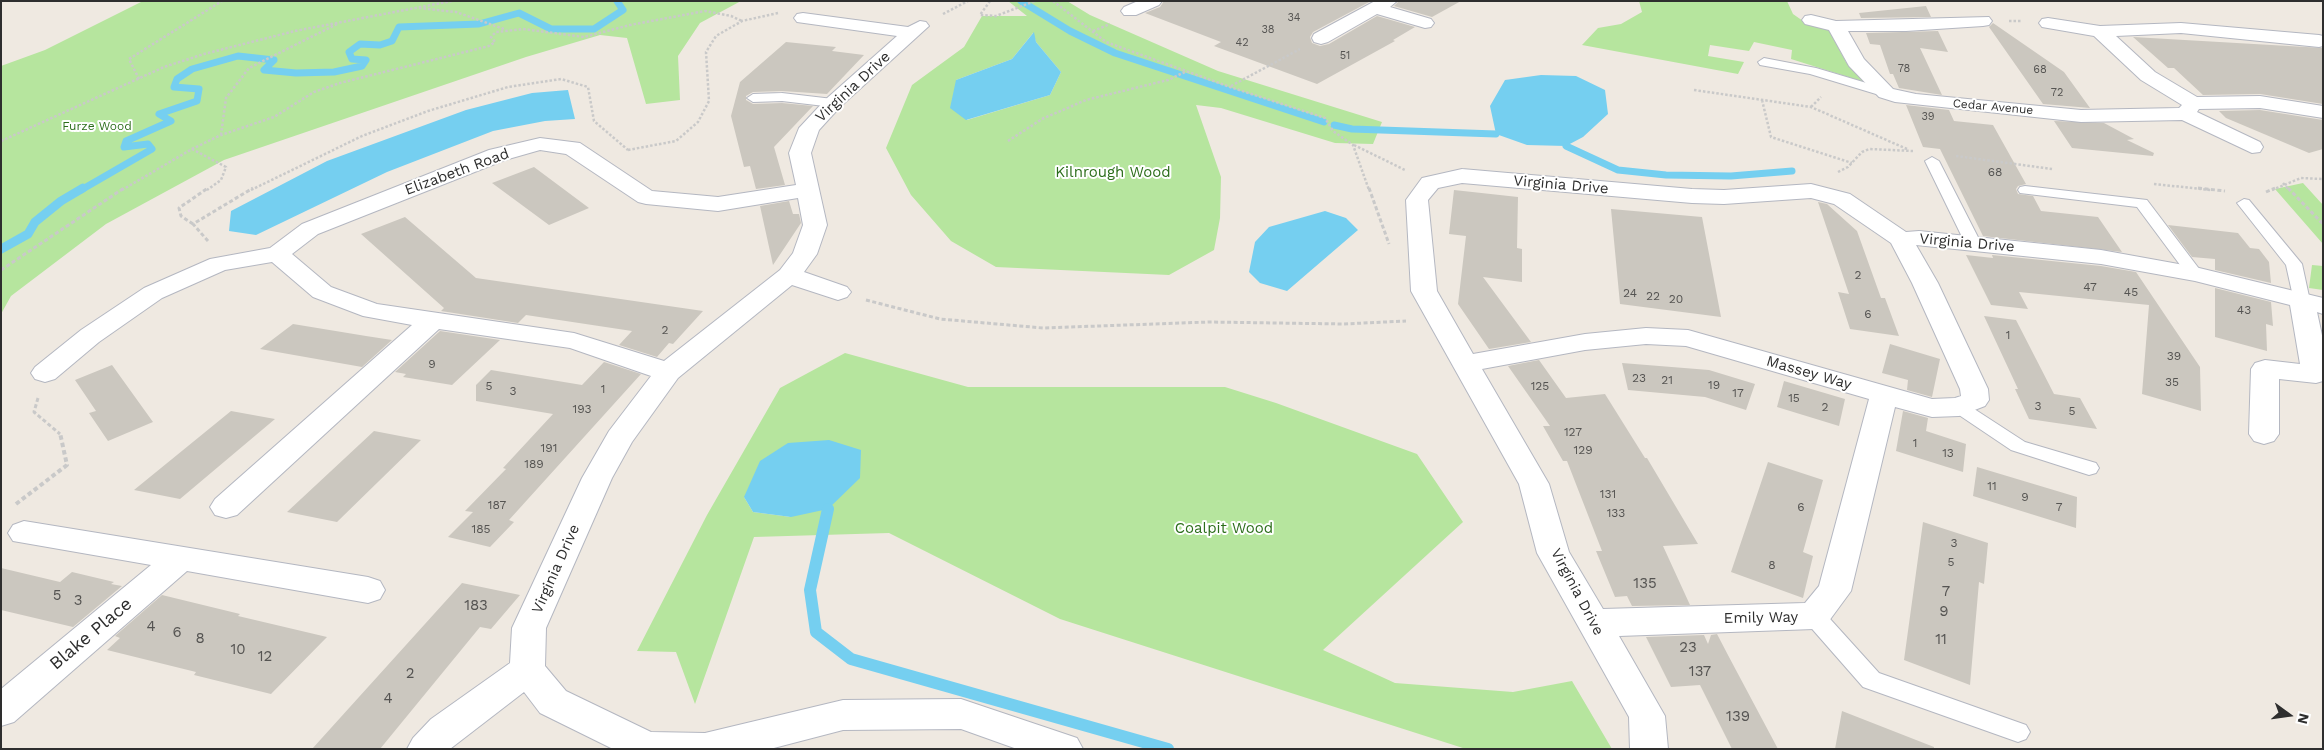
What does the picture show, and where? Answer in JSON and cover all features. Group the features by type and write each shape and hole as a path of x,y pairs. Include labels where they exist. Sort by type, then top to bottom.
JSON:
{"street":[{"path":"1130,12 1153,1"},
{"path":"1321,38 1382,4 1425,23"},
{"name":"Virginia Drive","path":"527,670 529,628 597,478 619,438 668,372 789,275 805,254 815,224 800,153 809,128 833,103 916,29 803,18"},
{"path":"1811,20 1836,26 1906,26 1984,21"},
{"path":"2048,23 2100,31 2181,28 2319,41"},
{"path":"1836,26 1856,62 1886,93"},
{"name":"Cedar Avenue","path":"2100,31 2148,76 2189,108 2252,147"},
{"name":"Cedar Avenue","path":"1886,93 1916,100 2081,116 2260,102 2323,112"},
{"name":"Elizabeth Road","path":"277,254 310,229 497,155 540,144 572,148 646,196 718,204 808,190"},
{"name":"Virginia Drive","path":"1649,749 1647,716 1553,553 1534,484 1424,291 1417,200 1430,183 1462,176 1692,196 1724,197 1811,191 1842,199 1902,239 1919,238 2101,257 2195,274 2312,303"},
{"path":"1902,239 1925,283 1974,388 1975,400 1960,407"},
{"path":"45,373 90,336 153,292 219,264 277,254 322,292 372,311 574,341 668,372"},
{"path":"789,275 838,292"},
{"path":"2264,434 2265,369 2316,374 2312,303"},
{"path":"226,507 432,321"},
{"name":"Massey Way","path":"1465,364 1585,342 1646,336 1688,338 1932,408 1960,407"},
{"name":"Emily Way","path":"1592,623 1814,616 1834,591 1884,394"},
{"path":"16,521 181,558 368,590"},
{"name":"Blake Place","path":"1,711 181,558"},
{"path":"426,749 444,730 527,670 553,702 648,748 705,748 843,715 961,714 1064,749"}],"lane":[{"path":"1764,62 1812,71 1886,93"},
{"path":"753,98 782,97 833,103"},
{"path":"1932,161 1973,243"},
{"path":"2025,190 2142,203 2195,274"},
{"path":"2244,203 2294,264 2312,303"},
{"path":"1960,407 2018,446 2089,468"},
{"path":"1814,616 1871,680 2018,732"}],"path":[{"path":"139,79 130,59 222,1"},
{"path":"1,141 164,67 204,54 295,30 452,1"},
{"path":"990,1 980,15 996,16 1035,1"},
{"path":"1053,1 1106,42 1230,87 1325,118 1333,131 1353,145 1430,183"},
{"path":"413,8 456,12 505,30"},
{"path":"1,270 114,194 192,148 221,135 274,117 314,92 340,83 489,46 495,42 491,37 496,32 505,30 523,29 584,37 630,25 705,11 731,16 742,21"},
{"path":"592,160 628,150 676,141 698,122 709,101 706,52 716,36 742,21 776,13 803,18"},
{"path":"221,135 226,98 249,68 342,21"},
{"path":"1984,21 2048,23"},
{"path":"1230,87 1321,38"},
{"path":"1008,141 1042,119 1086,100 1168,80 1188,71"},
{"path":"193,224 264,182 362,136 428,111 508,87 561,79 588,87 594,121 628,150"},
{"path":"1694,90 1811,107 1910,151"},
{"path":"1762,100 1771,137 1852,163"},
{"path":"1353,145 1392,253"},
{"path":"192,148 226,167 221,180 179,208 181,216 193,224 208,241 216,242"},
{"path":"2283,183 2323,224"},
{"path":"838,292 940,319 1043,328 1209,322 1344,324 1440,319"},
{"path":"16,521 67,465 60,432 34,412 45,373"}],"green space":[{"name":"Furze Wood","path":"143,1 741,1 700,23 678,56 680,100 646,104 627,38 600,35 526,57 224,160 106,224 11,296 1,314 1,66 45,50"},
{"name":"Kilnrough Wood","path":"1008,1 1067,1 1090,15 1218,71 1382,122 1373,144 1335,143 1221,108 1196,105 1221,177 1220,218 1214,250 1169,275 996,267 951,241 911,195 886,148 912,85 964,47 982,16 1027,16","holes":["1033,33 1036,42 1061,72 1050,95 967,120 956,80 1012,59"]},
{"path":"1639,1 1787,1 1793,14 1803,21 1829,30 1846,62 1864,82 1791,59 1792,50 1754,42 1749,51 1710,45 1708,56 1744,62 1738,74 1582,45 1598,28 1621,24 1642,12"},
{"path":"2303,183 2323,205 2323,244 2275,189"},
{"path":"2312,265 2323,266 2323,290 2309,288"},
{"name":"Coalpit Wood","path":"845,353 968,387 1225,387 1276,403 1417,454 1463,522 1323,650 1395,683 1513,692 1572,681 1612,749 1466,749 1060,619 889,533 754,537 695,704 676,652 637,651 707,515 780,388","holes":["744,497 791,517 753,512"]}],"water":[{"path":"1034,32 1036,42 1061,72 1050,95 966,120 950,108 956,80 1012,59"},
{"path":"1541,75 1576,76 1605,90 1608,114 1583,137 1566,146 1527,145 1496,134 1490,106 1505,80"},
{"path":"568,90 575,119 545,121 493,131 387,172 256,235 229,231 231,211 327,161 466,110 532,93"},
{"path":"1325,211 1346,218 1358,230 1287,291 1260,283 1249,272 1255,242 1269,227"},
{"path":"829,440 861,450 860,478 828,509 791,517 753,512 744,497 760,461 788,443"}],"building":[{"path":"1164,1 1371,1 1313,32 1310,37 1312,43 1320,46 1329,44 1377,16 1415,27 1393,40 1395,41 1317,84 1214,46 1221,42 1145,13 1160,7"},
{"path":"1399,1 1461,1 1432,17 1394,6"},
{"path":"1926,6 1931,17 1861,18 1859,13"},
{"path":"1993,23 2064,72 2090,108 2043,104 1989,27"},
{"path":"1938,31 1948,52 1920,48 1942,95 1899,88 1893,74 1890,74 1880,45 1870,44 1866,33"},
{"path":"2133,37 2323,48 2323,104 2260,94 2203,95 2174,68 2168,68"},
{"path":"786,42 836,47 832,51 864,55 827,94 782,91 753,92 746,96 746,100 753,104 782,103 813,106 774,147 785,185 756,189 750,166 744,167 731,116 740,82"},
{"path":"1906,105 1949,110 1954,121 1993,125 2026,184 2018,186 2016,189 2018,194 2033,196 2041,211 2098,217 2122,252 1983,236 1940,149 1923,147"},
{"path":"2260,110 2323,120 2323,149 2309,153 2226,118 2219,111"},
{"path":"2054,121 2104,123 2134,139 2127,140 2154,153 2153,156 2072,148"},
{"path":"534,167 589,208 549,225 492,183"},
{"path":"1454,190 1518,197 1517,248 1522,249 1522,282 1483,277 1531,342 1489,349 1458,304 1466,236 1449,234"},
{"path":"789,201 793,214 799,214 801,223 773,265 760,206"},
{"path":"1818,202 1827,204 1857,231 1881,298 1885,298 1899,336 1850,329 1838,292 1849,294"},
{"path":"1611,209 1702,217 1721,317 1620,304"},
{"path":"405,217 476,278 703,311 673,344 669,343 657,357 619,345 632,331 526,315 518,323 441,311 444,308 361,234"},
{"path":"2168,225 2238,233 2250,248 2259,249 2269,262 2271,283 2215,270 2215,259 2192,257"},
{"path":"1966,255 1993,258 1992,255 2101,266 2136,272 2200,367 2201,411 2142,394 2149,305 2019,292 2028,309 1991,305"},
{"path":"2215,288 2271,302 2273,326 2266,324 2267,351 2215,337"},
{"path":"1984,316 2016,320 2054,394 2080,398 2097,429 2029,419 2015,389 2018,389"},
{"path":"293,324 392,340 362,367 260,349"},
{"path":"440,331 500,340 452,385 403,377 406,374 395,372"},
{"path":"1890,344 1940,359 1932,397 1907,390 1908,380 1882,373"},
{"path":"1539,360 1566,398 1605,394 1645,458 1647,458 1698,544 1663,546 1690,605 1632,606 1627,596 1615,597 1596,551 1602,551 1567,461 1563,461 1543,426 1550,426 1508,366"},
{"path":"604,362 641,374 509,520 514,522 490,547 448,537 473,512 465,511 506,469 503,468 553,414 476,401 476,385 491,370 582,385"},
{"path":"1622,363 1709,370 1755,384 1746,410 1705,397 1628,390"},
{"path":"112,365 153,422 108,441 89,413 96,411 75,380"},
{"path":"1784,381 1845,399 1839,426 1777,407"},
{"path":"231,411 275,419 180,499 134,490"},
{"path":"1903,411 1928,418 1926,431 1966,444 1963,472 1896,451"},
{"path":"374,431 421,440 337,522 287,512"},
{"path":"1768,462 1823,480 1803,552 1813,556 1803,598 1731,572"},
{"path":"1977,467 2077,497 2076,528 1973,496"},
{"path":"1923,522 1988,543 1984,584 1979,582 1970,685 1904,660"},
{"path":"1,568 60,582 72,572 114,582 111,584 122,586 73,627 1,610"},
{"path":"462,583 520,595 491,629 480,627 380,749 312,749"},
{"path":"162,595 240,614 238,616 327,637 271,694 194,675 196,672 107,650 120,638 115,636"},
{"path":"1717,634 1778,749 1732,749 1700,685 1671,687 1646,637 1704,635 1708,644 1711,635"},
{"path":"1842,711 1934,747 1934,749 1835,749"}],"waterway":[{"path":"81,190 152,149 148,144 124,147 126,141 171,121 159,114 197,101 199,89 174,87 177,79 192,69 238,56 274,60 264,70 296,73 334,72 362,66 366,60 352,59 349,52 360,44 380,45 392,41 399,27 479,24 519,13 551,29 594,29 623,10 617,1"},
{"path":"1021,1 1070,31 1115,53 1324,122"},
{"path":"1334,125 1352,129 1496,134"},
{"path":"1566,146 1618,170 1666,175 1731,176 1792,171"},
{"path":"1,249 28,234 35,222 61,201 83,188"},
{"path":"828,509 810,590 816,632 851,659 1168,749"}]}
